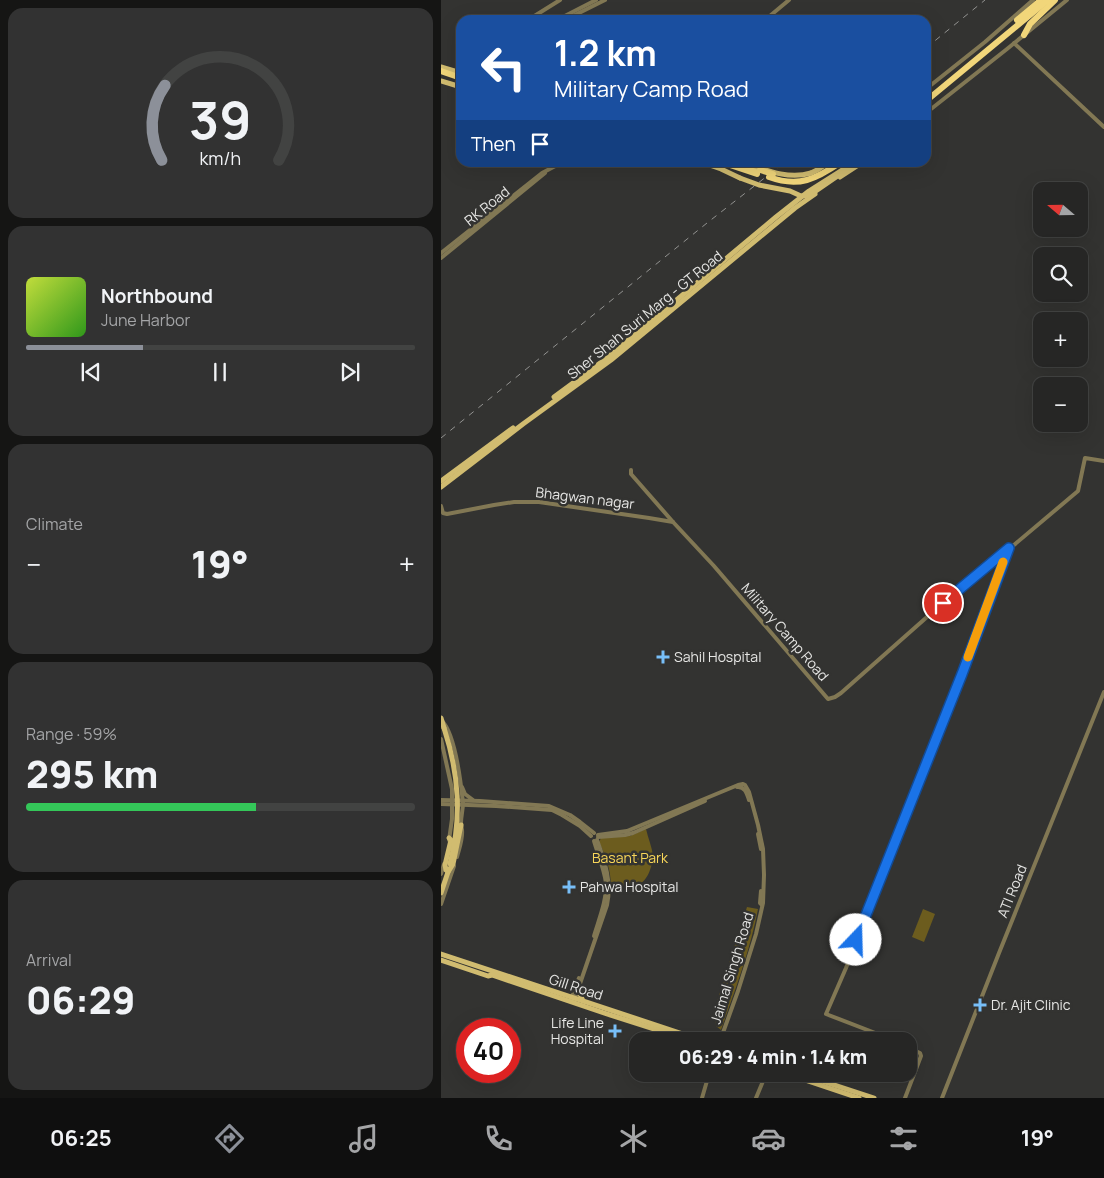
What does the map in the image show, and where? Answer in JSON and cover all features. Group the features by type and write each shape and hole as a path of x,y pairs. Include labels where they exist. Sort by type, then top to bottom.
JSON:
{"highway":[{"path":"931,92 1015,19 1041,0"},
{"path":"931,97 1048,0"},
{"path":"1024,36 1030,24 1055,0"},
{"path":"441,72 456,73"},
{"path":"441,76 456,80"},
{"path":"731,168 759,172 771,176 795,178 805,177 824,167"},
{"path":"771,176 779,181 807,181 820,176 834,167"}],"main road":[{"path":"441,67 456,72"},
{"path":"441,81 456,86"},
{"path":"760,167 785,175 813,173 822,167"},
{"name":"Sher Shah Suri Marg - GT Road","path":"441,479 607,358 776,217 809,191 845,167"},
{"path":"731,168 756,184 788,190 806,197 851,167"},
{"name":"Sher Shah Suri Marg - GT Road","path":"441,487 609,361 795,208 856,167"},
{"path":"441,479 448,472 455,470"},
{"path":"441,719 442,730 453,761 457,788 456,832 453,852 441,893"},
{"path":"441,886 447,871 453,864 461,825"},
{"path":"447,871 445,865 450,839"},
{"name":"Gill Road","path":"441,954 573,997 668,1032"},
{"name":"Gill Road","path":"441,959 489,976 490,974 573,997 677,1032"},
{"path":"573,997 583,1001"},
{"path":"811,1082 859,1098"},
{"path":"825,1082 874,1098"}],"street":[{"path":"535,15 560,0"},
{"path":"567,15 596,0"},
{"path":"575,15 605,0"},
{"path":"771,15 789,0"},
{"path":"931,85 1015,19 1033,0"},
{"path":"931,109 1067,0"},
{"path":"1014,43 1104,127"},
{"name":"RK Road","path":"441,253 534,179 554,167"},
{"name":"RK Road","path":"441,258 546,171"},
{"path":"873,1032 826,1014 962,674 1009,548 1078,491 1085,458 1104,461"},
{"name":"Military Camp Road","path":"631,470 631,474 714,566 829,699 841,693 960,588 1009,548"},
{"name":"Bhagwan nagar","path":"441,506 443,513 447,514 514,502 539,502 673,522"},
{"name":"ATI Road","path":"942,1098 1104,692"},
{"path":"441,719 449,731 465,794 473,803"},
{"path":"441,739 452,789 447,802 451,812 450,839 441,874"},
{"path":"441,904 460,846 463,830 461,825 463,803 458,766"},
{"name":"Jaimal Singh Road","path":"595,837 627,831 744,784 749,792 762,842 764,875 762,906 758,927 723,1032"},
{"path":"595,837 633,833 738,787 742,787 751,806 761,847 760,903 762,906"},
{"path":"441,804 447,802 554,807 575,819 595,837 606,892 595,933 573,997"},
{"path":"917,1052 921,1056 917,1066"},
{"path":"702,1098 707,1082"},
{"path":"756,1098 763,1082"},
{"path":"905,1098 911,1082"}],"green space":[{"name":"Basant Park","path":"646,829 653,856 652,865 645,880 641,884 630,888 611,887 608,864 599,842 601,838 630,836"},
{"path":"747,907 758,909 755,925 721,1030 716,1026 715,1008"},
{"path":"923,909 935,914 924,942 912,937"}],"railway":[{"path":"931,44 985,0"},
{"path":"441,438 779,167"}],"slow traffic":[{"path":"968,657 1003,562"}],"place":[{"name":"Sahil Hospital","path":"663,657"},
{"name":"Pahwa Hospital","path":"569,887"},
{"name":"Dr. Ajit Clinic","path":"980,1005"},
{"name":"Life Line Hospital","path":"615,1031"}],"route":[{"path":"856,940 962,674 1009,548 943,603"}]}
